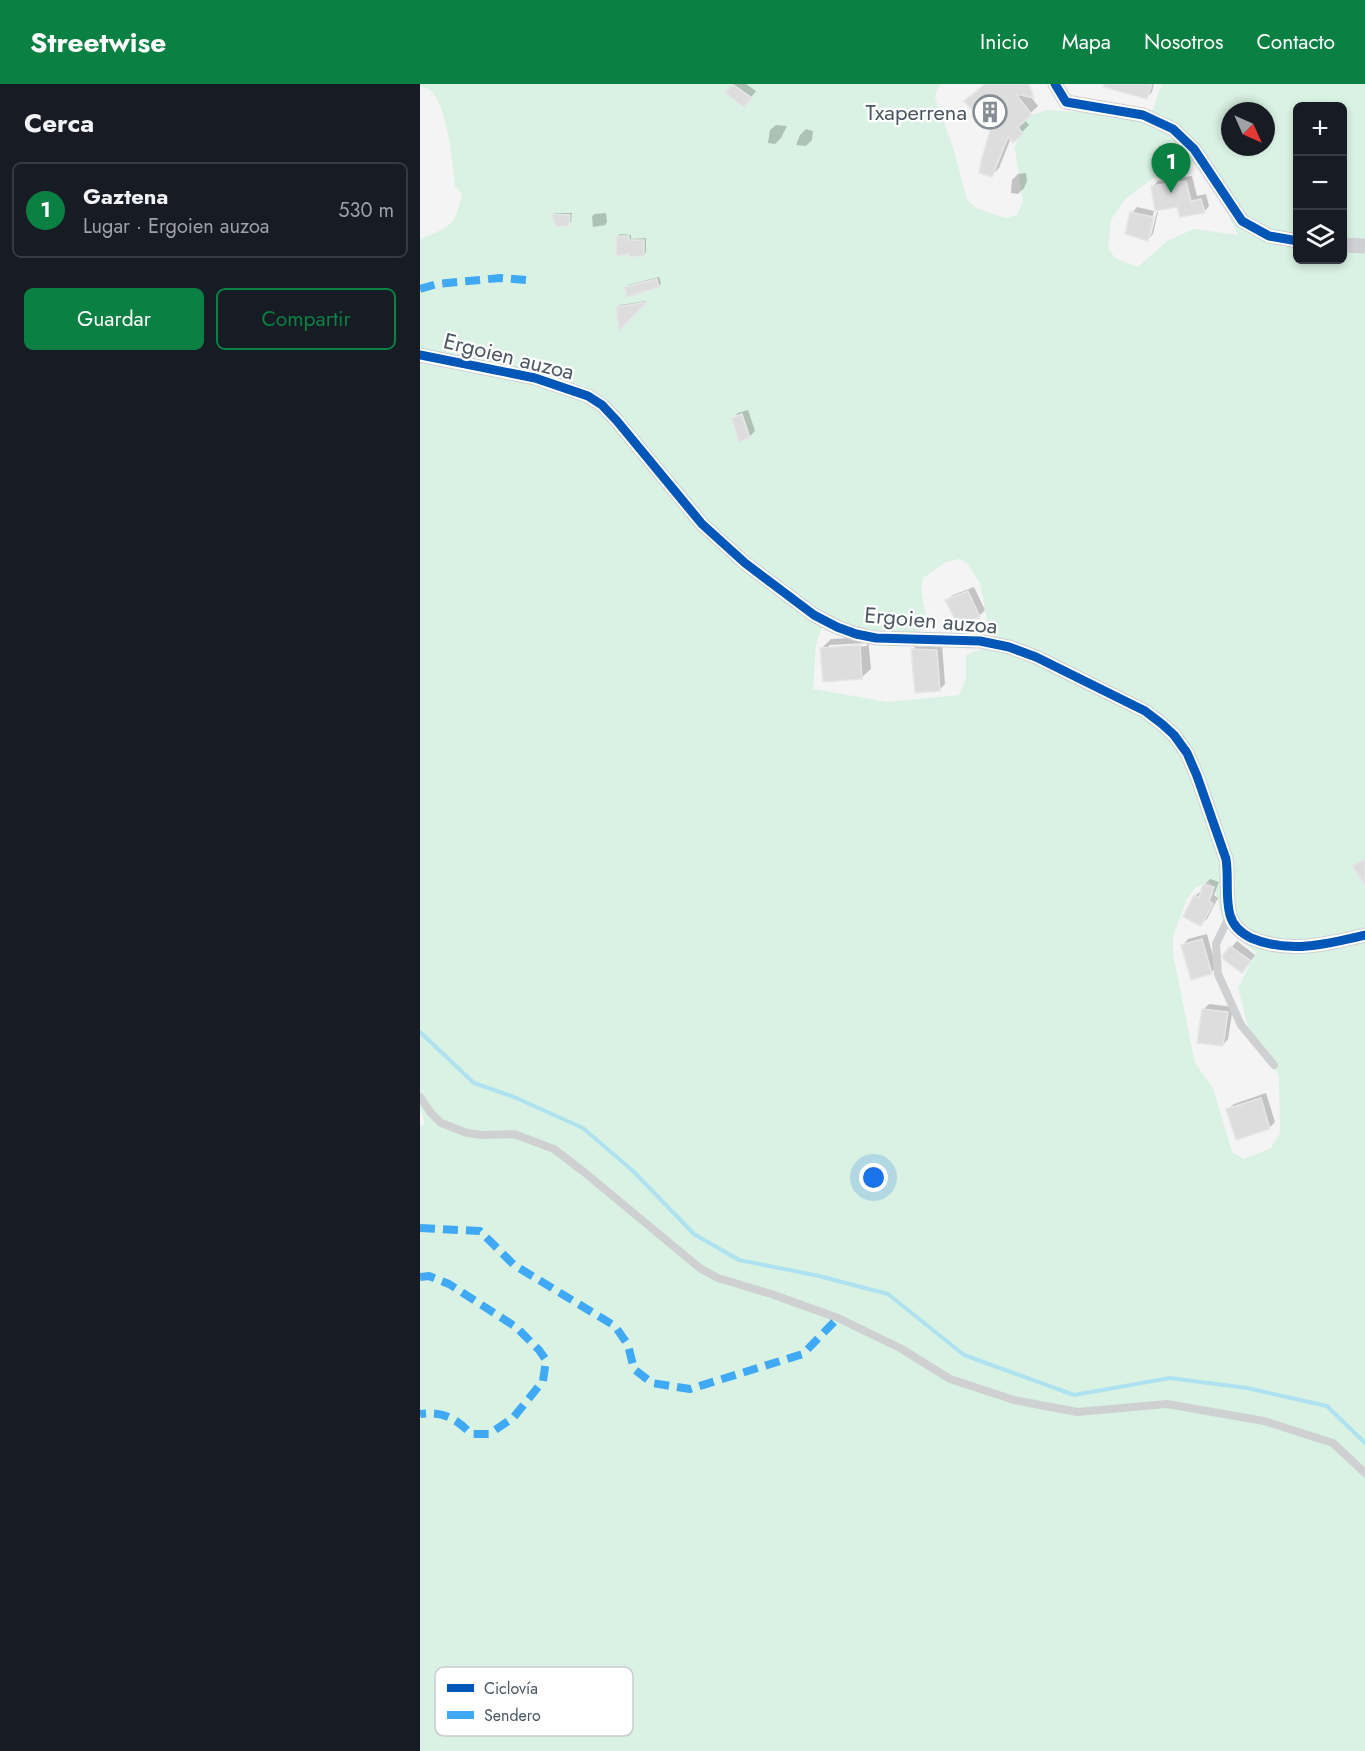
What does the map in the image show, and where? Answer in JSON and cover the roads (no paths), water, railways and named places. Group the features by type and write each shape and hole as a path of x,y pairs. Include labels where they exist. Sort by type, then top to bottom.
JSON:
{"street":[{"path":"1055,84 1066,102 1143,115 1173,129 1194,149 1242,221 1269,236 1293,240"},
{"path":"1347,245 1365,246"},
{"name":"Ergoien auzoa","path":"420,355 535,378 588,396 602,405 702,524 754,569 814,615 837,627 876,638 980,641 1009,647 1036,657 1145,711 1173,735 1187,753 1194,768 1226,860 1227,899 1230,915"},
{"path":"1230,915 1235,926 1246,935 1263,943 1283,946 1309,946 1365,935"}],"lane":[{"path":"1230,915 1216,944 1218,974 1241,1025 1274,1065"},
{"path":"420,1097 441,1123 458,1130 483,1135 513,1134 554,1149 701,1269 718,1278 838,1318 900,1348 950,1379 1014,1400 1077,1412 1167,1404 1264,1421 1333,1443 1365,1473"}],"waterway":[{"path":"420,1032 474,1083 514,1097 583,1128 633,1171 694,1234 739,1260 819,1276 888,1294 964,1355 1074,1395 1170,1378 1247,1388 1327,1406 1365,1443"}],"place":[{"name":"Txaperrena","path":"990,112"},
{"name":"Gaztena","path":"1171,193"}]}
